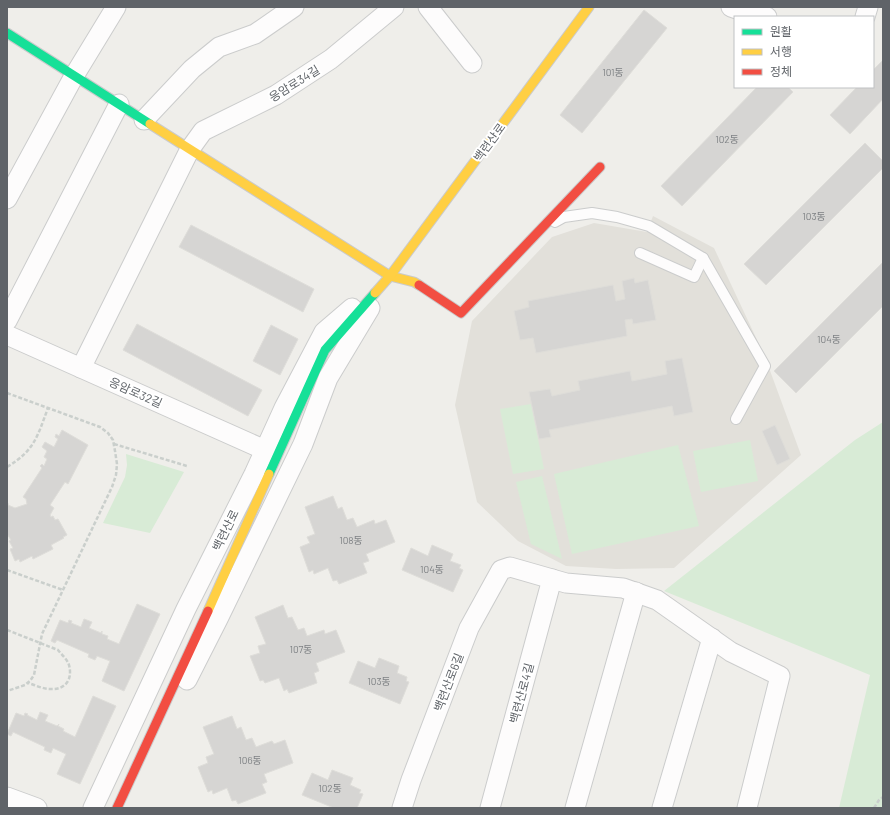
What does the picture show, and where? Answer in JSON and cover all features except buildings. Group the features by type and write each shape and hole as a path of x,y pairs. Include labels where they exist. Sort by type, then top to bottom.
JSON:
{"main road":[{"name":"백련산로","path":"117,808 325,350 390,276 589,7"},
{"path":"7,33 390,276 414,282 460,313 600,167"}],"street":[{"path":"7,199 74,76 116,7"},
{"path":"144,120 192,69 219,47 255,34 294,7"},
{"name":"응암로34길","path":"81,368 190,149 203,132 276,95 331,60 394,7"},
{"path":"428,7 472,63"},
{"path":"731,7 758,16"},
{"path":"7,321 119,104"},
{"name":"백련산로","path":"93,808 184,612 265,450 284,408 324,332 390,276"},
{"name":"백련산로","path":"127,808 160,732 218,619 303,444 328,378 390,276"},
{"name":"응암로32길","path":"7,335 265,450"},
{"name":"백련산로6길","path":"402,808 411,780 469,628 501,570 510,567 552,579"},
{"path":"552,579 566,583 623,588 657,600 731,652 780,676 747,808"},
{"name":"백련산로4길","path":"490,808 552,579"},
{"path":"575,808 636,592"},
{"path":"662,808 712,638"},
{"path":"7,797 37,808"}],"lane":[{"path":"539,230 564,217 592,213 617,217 649,226 703,258 765,366 736,419"},
{"path":"640,253 694,277 703,258"}],"path":[{"path":"7,393 100,427 108,433 114,444 117,464 116,475 112,487 42,634 34,675 28,683 7,692"},
{"path":"7,467 19,460 35,442 48,408"},
{"path":"114,444 187,466"},
{"path":"7,570 63,590"},
{"path":"7,630 58,650 69,665 70,675 68,682 64,687 50,689 28,683"},
{"path":"874,808 883,797"}],"shaded area":[{"path":"653,216 714,248 765,357 801,455 674,568 616,569 566,566 518,541 477,502 455,405 472,321 552,237 594,223 647,232"}],"green space":[{"path":"531,404 544,469 513,474 500,409"},
{"path":"883,422 883,808 839,808 870,675 664,591 855,440"},
{"path":"750,440 758,481 701,492 693,451"},
{"path":"678,445 699,526 572,554 554,474"},
{"path":"126,454 184,472 150,533 103,523 125,477 127,465"},
{"path":"542,476 562,559 531,544 516,482"}],"traffic: fast":[{"path":"7,33 150,124"},
{"path":"269,474 325,350 375,293"}],"traffic: slow":[{"path":"375,293 390,276 589,7"},
{"path":"150,124 390,276 414,282 419,285"},
{"path":"208,611 269,474"}],"traffic: jam":[{"path":"419,285 461,313 600,167"},
{"path":"117,808 208,611"}]}
